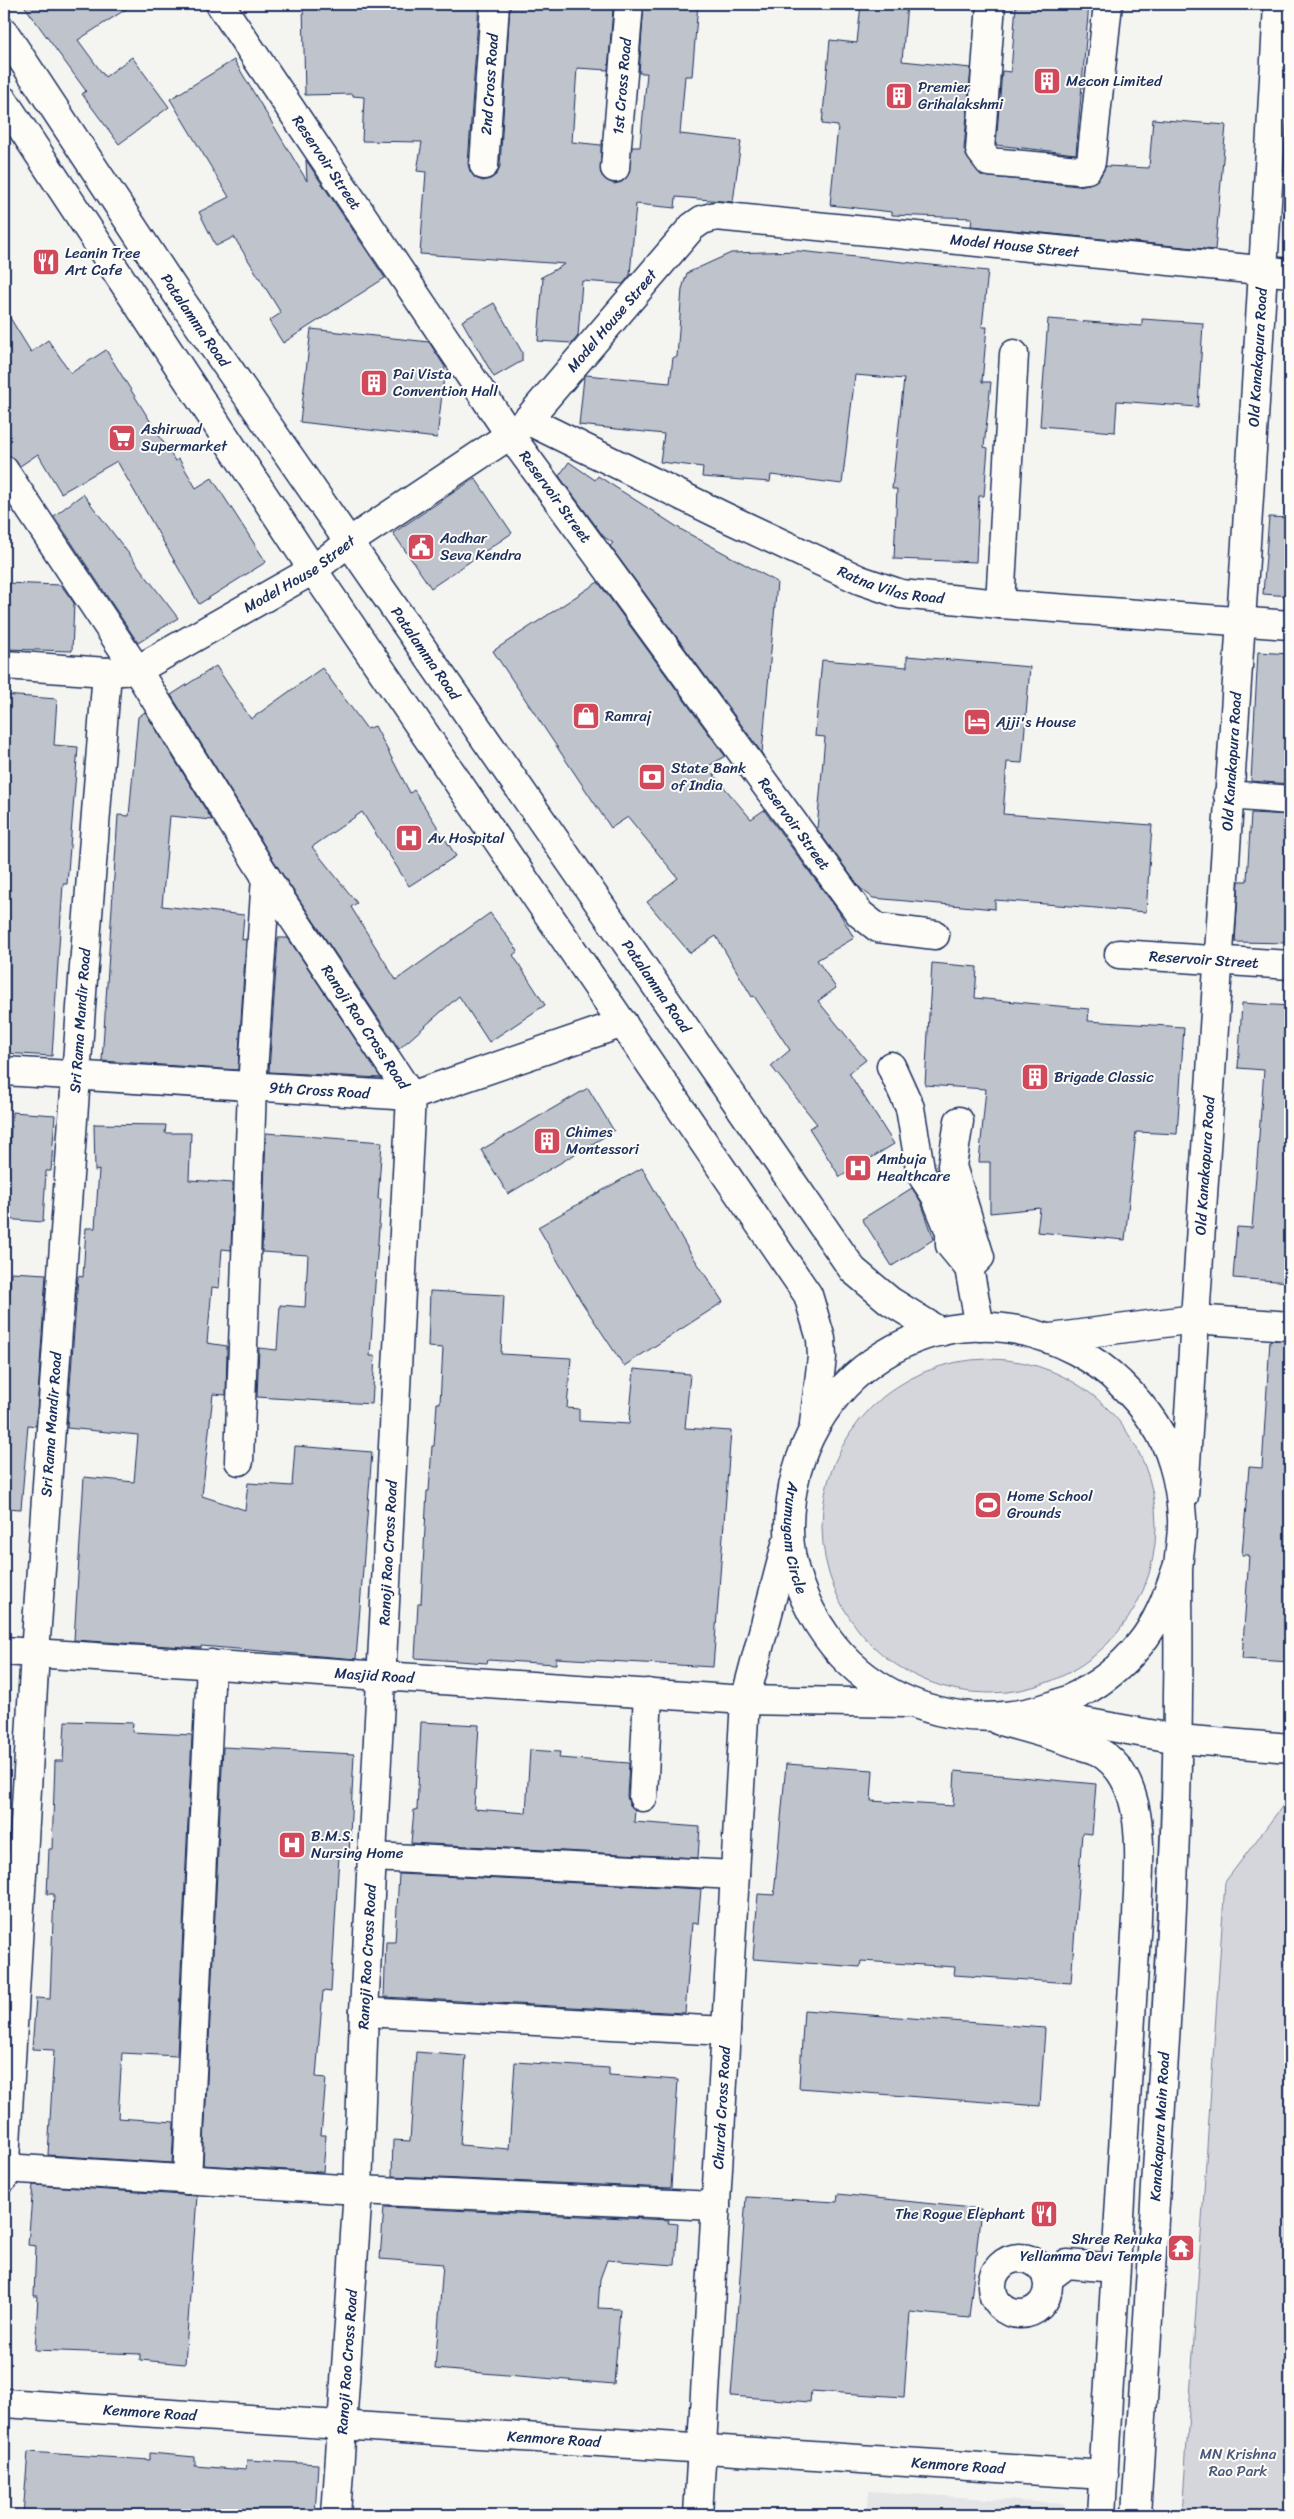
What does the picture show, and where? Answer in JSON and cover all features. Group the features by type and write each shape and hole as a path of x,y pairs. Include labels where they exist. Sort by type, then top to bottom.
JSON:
{"street":[{"name":"Reservoir Street","path":"220,4 860,914 878,928 935,935"},
{"name":"2nd Cross Road","path":"484,165 495,4"},
{"name":"1st Cross Road","path":"615,168 629,4"},
{"path":"992,4 980,150 989,162 1079,170 1088,169 1091,162 1108,4"},
{"name":"Old Kanakapura Road","path":"1182,1520 1228,795 1242,621 1278,4"},
{"name":"Patalamma Road","path":"4,32 179,297 853,1270 890,1301 940,1332"},
{"path":"4,101 313,570 808,1295 821,1339 822,1358 814,1425"},
{"name":"Model House Street","path":"4,665 107,672 137,670 313,570 349,542 518,427 692,228 702,220 716,216 1290,273"},
{"path":"1000,604 1014,354"},
{"name":"Ratna Vilas Road","path":"518,427 723,516 860,580 901,594 1000,604 1290,625"},
{"name":"Ranoji Rao Cross Road","path":"4,470 137,670 266,877 411,1096 364,2012 358,2190 336,2515"},
{"name":"Sri Rama Mandir Road","path":"4,2178 35,1653 107,672"},
{"path":"1228,795 1290,800"},
{"path":"239,1461 252,1087 266,877"},
{"name":"Reservoir Street","path":"1119,954 1290,965"},
{"name":"9th Cross Road","path":"4,1071 411,1096 623,1023"},
{"path":"891,1066 910,1108 921,1174 935,1195 950,1232 950,1246 968,1268 980,1327"},
{"path":"959,1121 952,1166 980,1257 968,1268"},
{"path":"1051,1338 1194,1319 1290,1326"},
{"name":"Arumugam Circle","path":"980,1327 1015,1329 1051,1338 1103,1366 1145,1408 1173,1461 1182,1520 1178,1565 1163,1606 1141,1643 1110,1674 1073,1698 1033,1712 988,1718 961,1717 934,1712 908,1703 871,1682 839,1653 818,1625 797,1579 788,1536 792,1489 798,1460 814,1425 838,1392 868,1365 902,1344 940,1332 980,1327"},
{"name":"Church Cross Road","path":"698,2515 745,1700 788,1536"},
{"name":"Kanakapura Main Road","path":"1136,2515 1171,1940 1178,1739 1178,1565"},
{"name":"Masjid Road","path":"4,1651 745,1700 908,1703"},
{"path":"187,2180 212,1664"},
{"path":"643,1797 648,1693"},
{"path":"1033,1712 1178,1739 1290,1748"},
{"path":"988,1718 1051,1735 1099,1752 1121,1771 1132,1794 1139,1835 1137,1918 1101,2515"},
{"path":"372,1857 735,1874"},
{"path":"364,2012 726,2031"},
{"path":"4,2168 358,2190 716,2206"},
{"path":"1047,2279 1067,2264 1115,2268"},
{"name":"Kenmore Road","path":"4,2403 1104,2475"}],"shaded area":[{"path":"869,2491 1064,2504 1063,2515 867,2515"}],"green space":[{"name":"Home School Grounds","path":"973,1359 1005,1359 1038,1366 1068,1378 1095,1397 1118,1420 1137,1447 1144,1462 1153,1493 1156,1526 1153,1559 1144,1590 1137,1605 1118,1632 1095,1655 1068,1674 1038,1686 1005,1693 973,1693 940,1686 910,1674 883,1655 860,1632 841,1605 829,1575 822,1542 822,1510 829,1477 841,1447 860,1420 883,1397 910,1378 940,1366"},
{"name":"MN Krishna Rao Park","path":"1290,1796 1290,2515 1182,2515 1225,1882"}],"building":[{"path":"23,4 134,4 78,40 105,77 132,57 169,107 119,144 82,94 86,91"},
{"path":"303,4 479,4 468,164 475,178 483,181 497,174 500,166 510,4 555,4 613,9 608,70 577,68 572,142 601,145 601,174 606,180 614,184 622,182 627,177 632,147 640,147 647,73 639,73 644,4 698,4 692,76 685,76 680,134 741,141 733,202 676,197 675,208 636,204 630,275 623,284 582,281 578,336 572,343 538,341 543,278 540,278 565,264 420,254 426,172 417,171 422,142 362,141 364,97 353,96 353,94 305,95"},
{"path":"861,4 907,4 902,61 971,68 964,149 968,159 982,176 1078,186 1089,184 1100,177 1106,166 1149,168 1153,119 1226,125 1215,250 971,226 972,218 892,215 892,212 830,205 838,126 822,124 830,40 857,43"},
{"name":"Mecon Limited","path":"1016,4 1089,4 1076,154 996,145 1002,71 1011,72"},
{"path":"234,60 307,181 306,160 385,278 283,343 269,321 281,313 234,237 216,246 199,212 229,197 170,99"},
{"path":"799,251 988,271 982,327 987,327 982,382 991,382 984,447 988,448 984,496 979,496 976,562 894,559 897,489 892,489 904,379 855,375 842,484 771,475 770,482 702,477 703,467 660,462 664,434 579,425 584,377 586,375 670,383 673,357 677,357 682,289 687,273 731,253"},
{"path":"494,303 522,352 522,361 494,377 462,321"},
{"path":"4,308 31,352 48,340 71,373 106,350 175,461 179,459 196,488 212,478 266,562 199,604 117,461 61,493 38,454 20,466 11,456 4,454"},
{"path":"1048,319 1142,326 1142,319 1203,323 1198,407 1117,401 1115,432 1040,426"},
{"name":"Pai Vista Convention Hall","path":"311,329 429,342 445,367 437,438 300,422"},
{"path":"569,462 595,480 598,476 682,530 777,582 762,753 610,546 613,543 604,537 559,476"},
{"path":"475,478 512,533 431,588 393,533"},
{"path":"83,494 178,618 138,643 54,516"},
{"path":"1269,517 1290,518 1290,596 1263,594"},
{"path":"598,582 725,756 707,767 751,819 764,810 839,912 854,938 817,960 836,988 818,1001 866,1060 849,1073 894,1144 840,1177 809,1128 817,1124 771,1066 790,1050 754,996 752,997 716,936 690,953 647,902 678,878 628,817 611,828 493,651"},
{"path":"4,583 61,585 74,603 72,651 4,649"},
{"path":"1258,652 1290,654 1290,784 1251,781"},
{"path":"907,656 1030,667 1022,763 1007,762 1003,814 1152,825 1146,912 995,900 995,909 873,898 860,888 817,829 825,737 815,736 822,660 907,667"},
{"path":"216,666 251,719 322,668 367,729 375,726 410,793 414,790 456,856 409,886 362,812 312,847 357,903 351,907 396,980 490,913 518,951 513,955 545,1005 489,1042 459,996 399,1049 279,869 171,695"},
{"path":"4,695 57,699 54,745 78,747 67,884 63,884 52,1056 4,1053"},
{"path":"145,712 212,820 170,816 162,906 244,915 242,940 246,939 238,1070 102,1061 118,815 129,816 138,717"},
{"path":"1251,813 1290,815 1290,943 1235,942 1239,881 1247,881"},
{"path":"278,938 288,938 381,1078 269,1072"},
{"path":"932,963 977,967 975,998 1089,1009 1088,1021 1184,1027 1177,1134 1136,1132 1125,1240 1037,1232 1040,1208 990,1213 990,1162 979,1162 986,1089 925,1085"},
{"path":"1242,1003 1290,1006 1290,1282 1233,1278 1237,1227 1252,1228 1264,1070 1238,1068"},
{"name":"Chimes Montessori","path":"588,1088 614,1131 508,1194 481,1150"},
{"path":"12,1112 55,1115 51,1171 46,1171 43,1222 4,1219 4,1174 8,1175"},
{"path":"94,1124 166,1125 165,1133 191,1133 189,1180 233,1183 231,1250 222,1249 219,1288 212,1287 207,1343 227,1346 226,1395 213,1394 202,1496 245,1510 248,1483 292,1486 295,1446 372,1452 356,1659 201,1646 201,1648 74,1640 84,1477 134,1482 138,1435 67,1428 78,1276 83,1277 86,1228 95,1228 99,1170 95,1171"},
{"path":"266,1133 382,1142 378,1199 381,1199 370,1356 375,1356 372,1404 257,1397 259,1348 277,1350 280,1305 305,1307 308,1255 262,1252"},
{"path":"642,1168 688,1249 723,1302 624,1366 581,1301 538,1227"},
{"path":"912,1188 921,1202 934,1239 892,1266 862,1219"},
{"path":"11,1272 46,1274 36,1426 28,1425 21,1509 4,1508 6,1392 4,1391 4,1345 6,1346"},
{"path":"430,1291 504,1295 501,1354 571,1358 567,1408 579,1409 579,1421 629,1424 634,1369 690,1374 685,1428 731,1431 713,1667 556,1658 556,1664 488,1660 487,1663 415,1658 418,1604 421,1604 427,1491 429,1491 437,1403 440,1403 443,1348 428,1347"},
{"path":"1270,1340 1290,1341 1290,1662 1242,1659 1249,1555 1242,1555 1249,1467 1262,1468"},
{"path":"65,1721 133,1723 132,1732 192,1735 177,2056 122,2053 118,2118 174,2122 172,2163 48,2155 54,2050 32,2049 36,1998 50,1999 54,1894 47,1894 49,1849 52,1849 55,1761 63,1761"},
{"path":"421,1722 479,1725 474,1809 526,1813 530,1750 560,1752 559,1758 629,1763 627,1796 629,1804 635,1810 634,1822 700,1827 698,1858 411,1843 414,1810 417,1810"},
{"path":"223,1747 354,1754 349,1855 339,1855 331,1992 323,1991 316,2077 326,2078 321,2135 326,2135 323,2172 203,2165"},
{"path":"786,1764 873,1770 871,1801 953,1806 955,1771 1096,1784 1092,1834 1082,1833 1071,1983 954,1975 955,1967 861,1961 860,1967 753,1959 758,1894 774,1895"},
{"path":"399,1874 701,1889 698,1924 692,1923 685,2013 384,1997 386,1942 395,1942"},
{"path":"804,2010 1045,2028 1040,2106 799,2088"},
{"path":"416,2052 466,2056 460,2145 509,2149 515,2062 609,2068 609,2075 678,2080 671,2188 392,2176 393,2140 410,2141"},
{"path":"33,2185 197,2196 185,2364 140,2360 140,2354 35,2350 38,2296 34,2296 36,2246 28,2245"},
{"path":"838,2194 981,2209 969,2318 910,2312 904,2397 811,2391 810,2402 731,2396 746,2197 837,2202"},
{"path":"384,2207 669,2220 668,2223 678,2224 675,2265 607,2260 600,2279 598,2308 620,2309 614,2384 435,2369 443,2264 380,2259"},
{"path":"28,2452 150,2460 150,2453 195,2457 195,2466 246,2470 247,2460 318,2464 315,2515 23,2515"}],"place":[{"name":"Mecon Limited","path":"1047,81"},
{"name":"Premier Grihalakshmi","path":"899,96"},
{"name":"Leanin Tree Art Cafe","path":"46,262"},
{"name":"Pai Vista Convention Hall","path":"374,383"},
{"name":"Ashirwad Supermarket","path":"122,438"},
{"name":"Aadhar Seva Kendra","path":"421,547"},
{"name":"Ramraj","path":"586,716"},
{"name":"Ajji's House","path":"977,722"},
{"name":"State Bank of India","path":"652,777"},
{"name":"Av Hospital","path":"409,838"},
{"name":"Brigade Classic","path":"1035,1077"},
{"name":"Chimes Montessori","path":"547,1141"},
{"name":"Ambuja Healthcare","path":"858,1168"},
{"name":"Home School Grounds","path":"988,1505"},
{"name":"B.M.S. Nursing Home","path":"292,1845"},
{"name":"The Rogue Elephant","path":"1044,2214"},
{"name":"Shree Renuka Yellamma Devi Temple","path":"1181,2248"}]}
